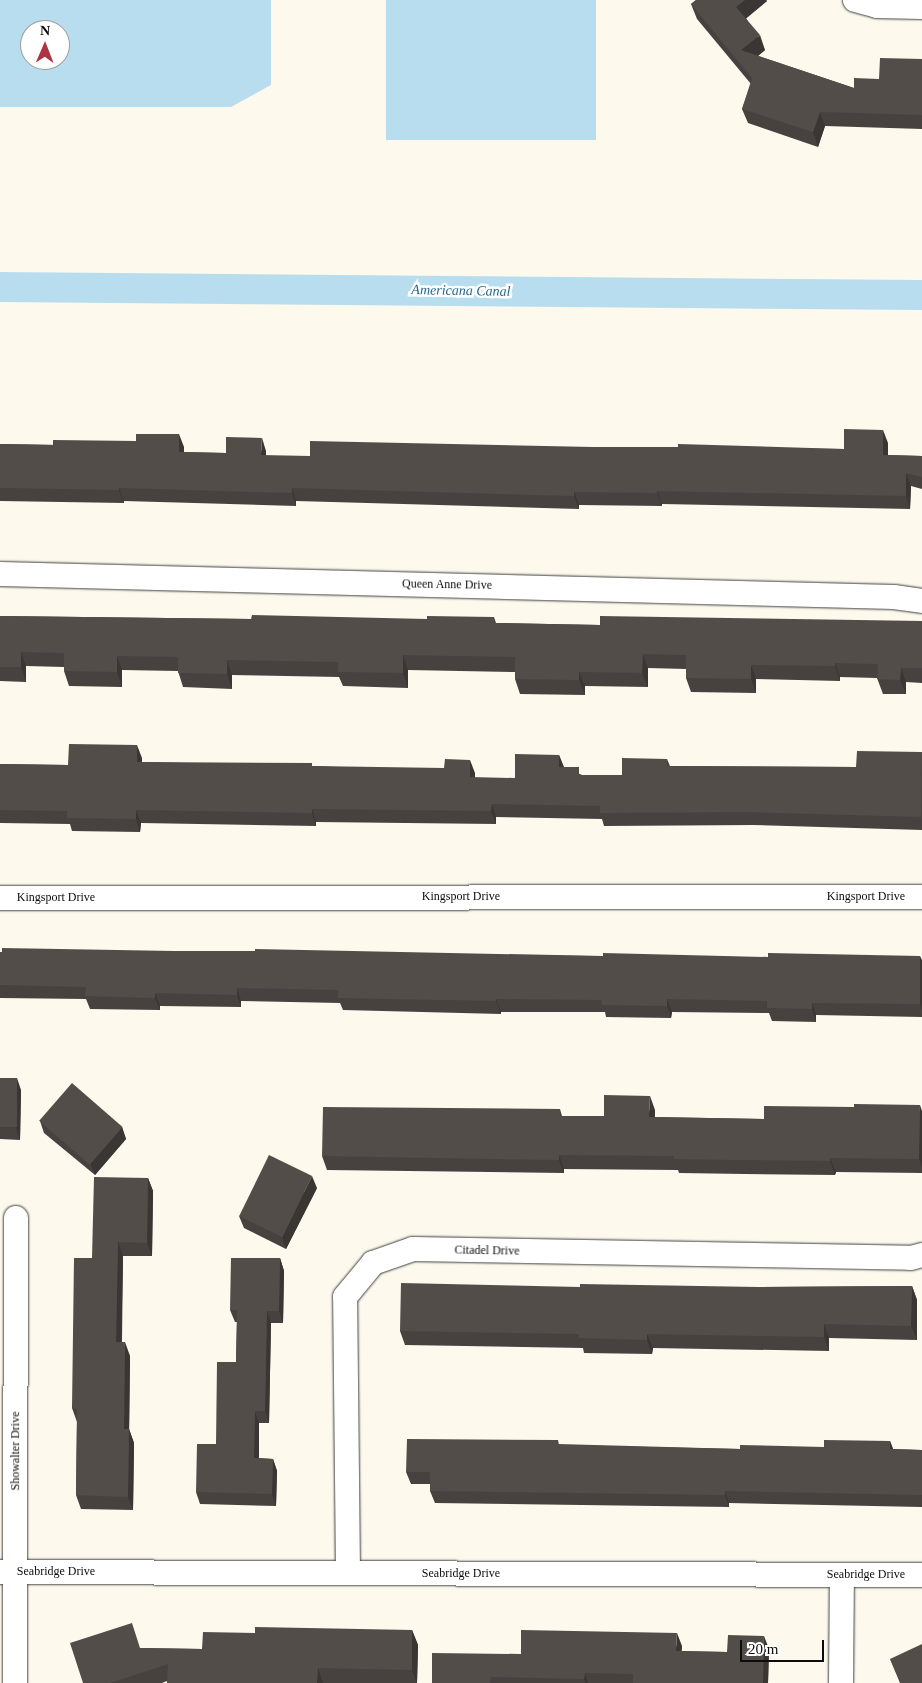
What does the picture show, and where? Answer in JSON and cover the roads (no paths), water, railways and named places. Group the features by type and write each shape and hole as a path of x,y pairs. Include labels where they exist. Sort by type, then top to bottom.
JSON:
{"street":[{"path":"855,0 877,6 922,7"},
{"name":"Queen Anne Drive","path":"0,574 894,597 922,601"},
{"name":"Kingsport Drive","path":"0,898 922,897"},
{"name":"Showalter Drive","path":"15,1683 8,1572 16,1218"},
{"name":"Citadel Drive","path":"348,1573 345,1297 373,1263 413,1250 910,1258 922,1255"},
{"name":"Seabridge Drive","path":"8,1572 922,1575"},
{"path":"841,1683 842,1575"}],"water":[{"path":"0,0 271,0 271,85 231,107 0,107"},
{"path":"386,0 596,0 596,140 386,140"}],"waterway":[{"name":"Americana Canal","path":"0,287 922,295"}]}
